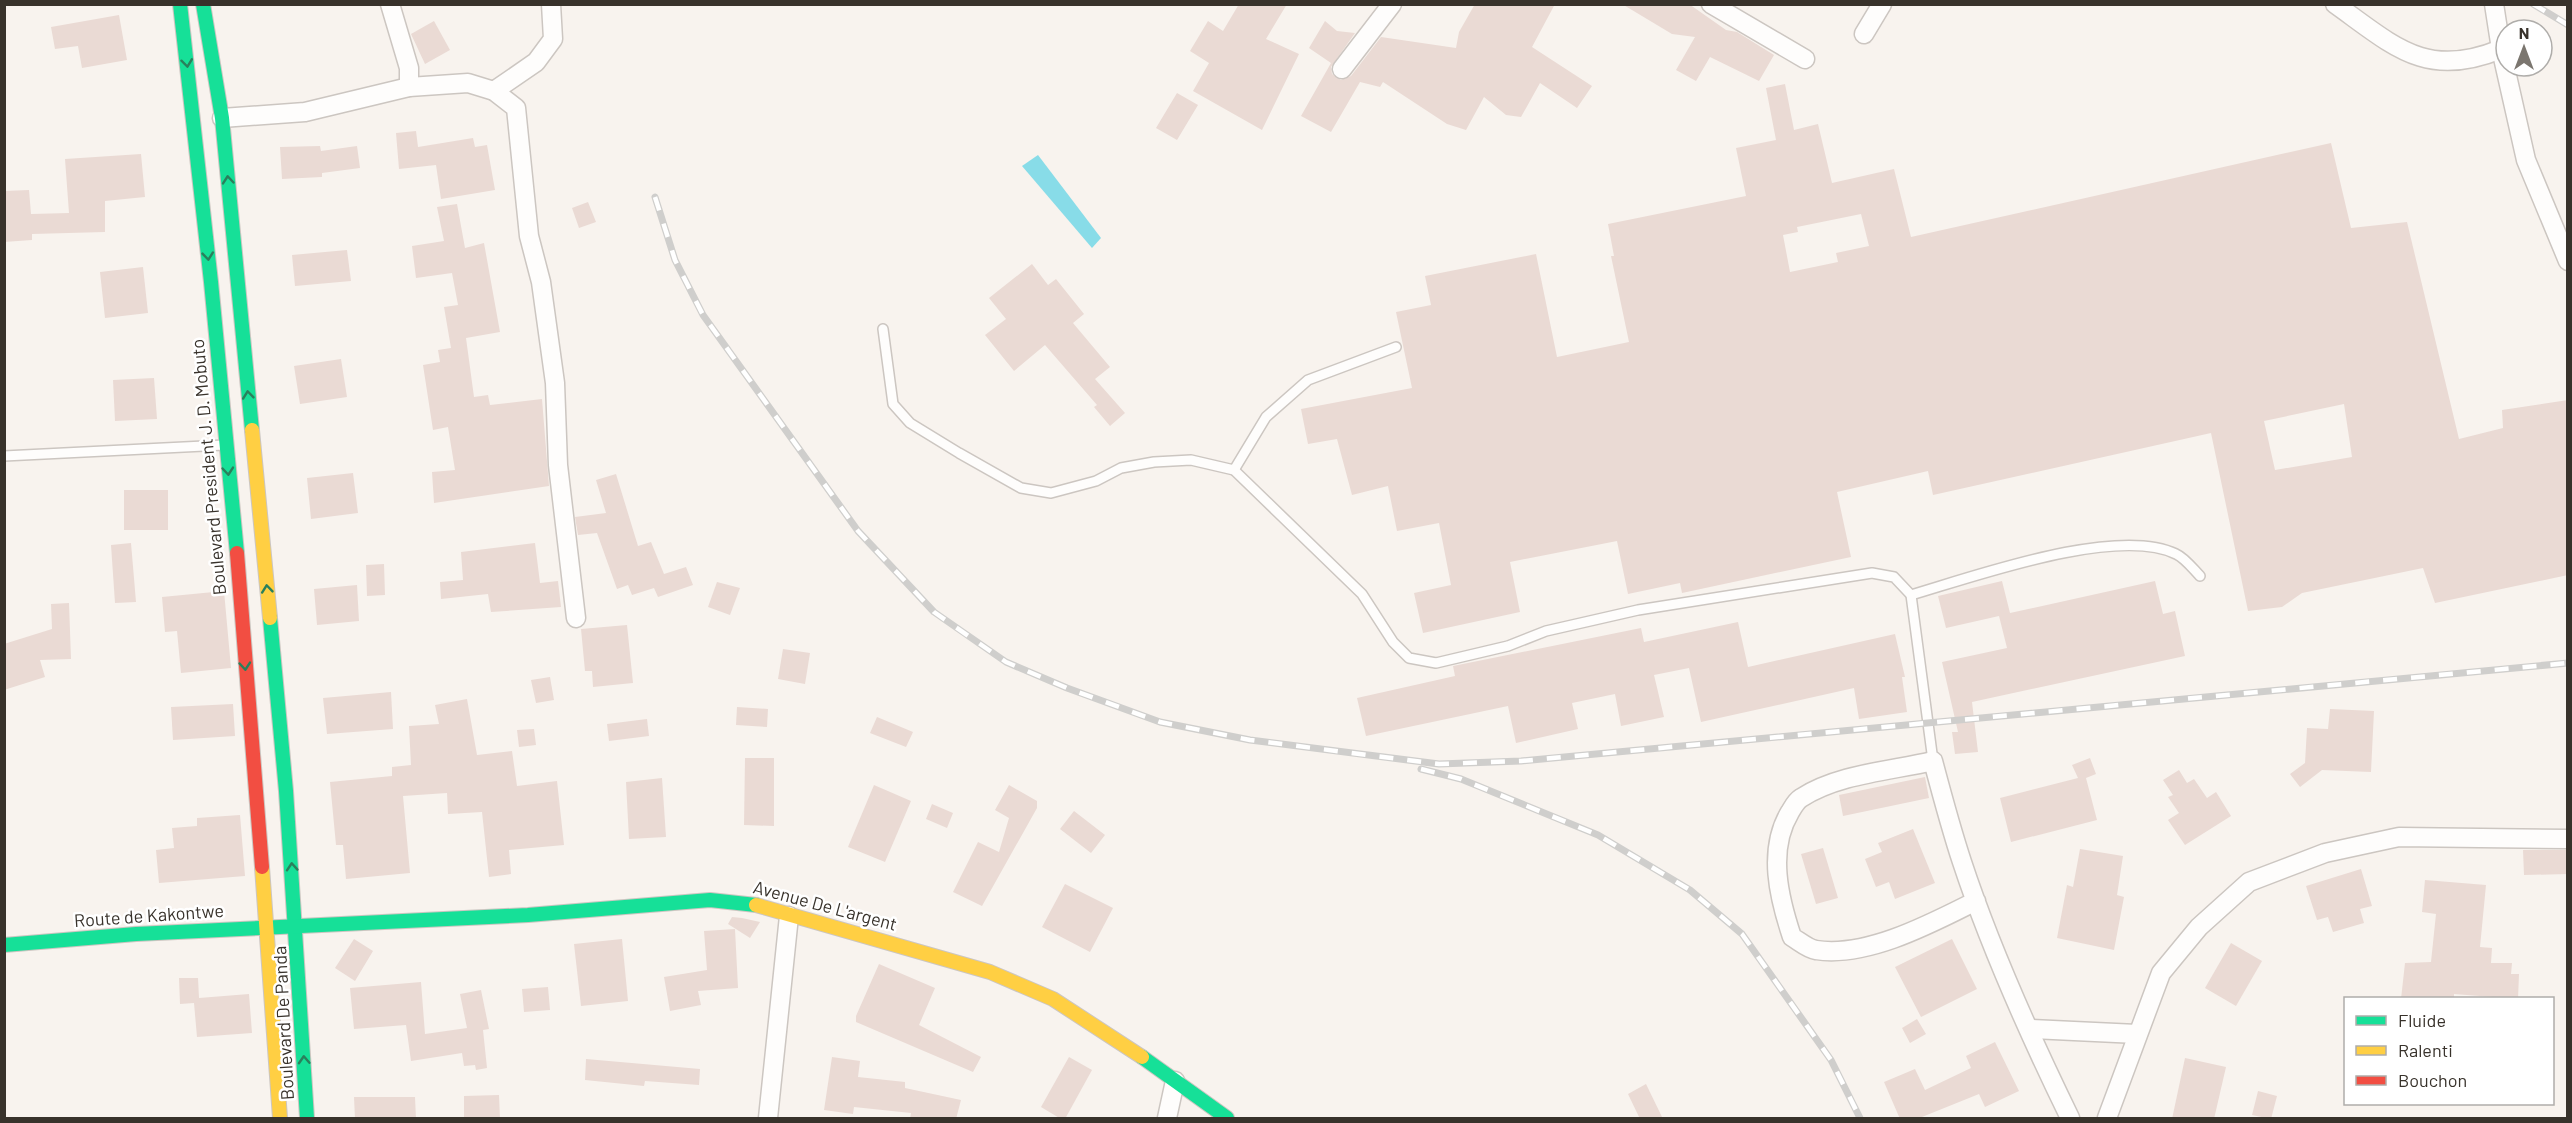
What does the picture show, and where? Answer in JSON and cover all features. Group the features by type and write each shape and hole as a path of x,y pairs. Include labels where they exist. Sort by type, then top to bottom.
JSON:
{"street":[{"name":"Boulevard President J. D. Mobuto","path":"180,4 226,445 267,927"},
{"path":"203,4 222,118 296,925"},
{"path":"390,4 409,68 408,87"},
{"path":"494,91 536,62 553,39 550,4"},
{"path":"1342,69 1392,4"},
{"path":"1711,4 1805,59"},
{"path":"1864,34 1882,4"},
{"path":"2335,4 2385,40 2421,60 2477,58 2494,52"},
{"path":"2508,78 2526,160 2568,261"},
{"path":"222,118 305,112 408,87 468,84 494,91 516,108 529,236 541,282 555,383 558,465 576,618"},
{"path":"215,331 242,328"},
{"path":"1976,901 1929,925 1856,950 1815,950 1792,937 1782,907 1776,863 1783,824 1798,799 1829,784 1933,761 1962,862 1976,901 2070,1119"},
{"path":"2107,1119 2136,1034 2161,973 2199,927 2249,882 2325,853 2399,837 2568,839"},
{"name":"Avenue De L'argent","path":"296,925 528,915 710,900 745,902 990,972 1053,999 1090,1021 1227,1119"},
{"path":"768,1119 789,916"},
{"name":"Route de Kakontwe","path":"4,945 296,925"},
{"name":"Boulevard De Panda","path":"296,925 308,1119"},
{"name":"Boulevard De Panda","path":"267,927 280,1119"},
{"path":"2030,1029 2136,1034"},
{"path":"1167,1119 1175,1081"}],"lane":[{"path":"884,329 893,404 910,423 1021,488 1051,493 1096,481 1121,468 1154,462 1191,460 1234,471 1362,594 1393,642 1409,658 1436,663 1508,646 1546,631 1638,610 1872,573 1894,577 1911,595 1933,761"},
{"path":"1234,471 1266,417 1308,380 1396,347"},
{"path":"4,456 226,445"},
{"path":"1911,595 2073,550 2141,546 2177,554 2200,576"}],"water":[{"path":"1038,155 1101,238 1092,248 1022,166"}],"building":[{"path":"1239,4 1287,4 1266,39 1299,54 1262,130 1193,91 1209,63 1190,51 1208,21 1223,31"},
{"path":"1475,4 1555,4 1532,47 1592,86 1577,108 1540,83 1521,117 1506,115 1484,97 1466,130 1447,124 1383,82 1380,87 1360,82 1331,132 1301,116 1331,63 1309,48 1325,21 1337,31 1355,33 1331,67 1332,74 1341,80 1351,76 1381,37 1456,48 1459,32"},
{"path":"1622,4 1689,4 1726,30 1737,32 1774,55 1759,81 1710,57 1696,81 1676,70 1695,37 1672,34"},
{"path":"119,15 127,60 82,68 78,46 55,49 51,27"},
{"path":"434,21 450,50 425,64 411,34"},
{"path":"1785,84 1794,130 1818,124 1832,183 1894,169 1911,237 2331,143 2351,228 2407,222 2459,439 2503,428 2502,410 2568,400 2568,575 2435,603 2423,568 2302,593 2282,607 2248,611 2211,433 1933,495 1928,471 1837,492 1851,557 1682,593 1680,583 1628,594 1617,541 1510,562 1520,612 1423,633 1414,593 1451,585 1439,523 1397,531 1388,486 1352,495 1337,439 1308,444 1301,409 1412,388 1396,312 1431,305 1425,276 1536,254 1557,357 1629,342 1611,256 1614,256 1608,224 1746,196 1736,148 1776,140 1766,88","holes":["1861,214 1869,246 1836,253 1838,262 1790,272 1783,235 1798,232 1797,227","2344,404 2352,457 2275,470 2264,421"]},
{"path":"1177,93 1198,105 1177,140 1156,128"},
{"path":"416,131 418,147 473,138 475,147 487,145 495,190 441,199 436,165 399,169 396,133"},
{"path":"320,146 321,151 357,146 360,168 322,173 322,177 282,179 280,147"},
{"path":"141,154 145,197 105,201 105,232 32,234 32,240 4,242 4,191 29,190 31,214 69,213 65,159"},
{"path":"588,202 596,222 579,228 572,208"},
{"path":"457,204 465,248 484,243 500,332 466,338 474,397 488,395 490,405 542,399 549,486 434,503 432,472 455,470 448,427 433,430 423,365 440,362 438,350 451,348 444,307 458,305 452,273 416,278 412,246 444,241 437,207"},
{"path":"347,250 351,281 295,286 292,255"},
{"path":"1032,264 1048,285 1056,279 1084,314 1073,323 1110,367 1095,379 1125,413 1110,426 1094,407 1097,405 1045,345 1014,371 985,335 1006,319 989,298"},
{"path":"143,267 148,313 105,318 100,272"},
{"path":"341,359 347,397 300,404 294,366"},
{"path":"154,378 157,419 115,421 113,380"},
{"path":"353,473 358,513 311,519 307,478"},
{"path":"616,474 638,546 651,542 664,574 686,567 693,585 658,597 654,588 632,595 628,585 617,589 597,533 578,535 575,517 606,513 596,480"},
{"path":"124,490 168,490 168,530 124,530"},
{"path":"131,543 136,602 115,603 111,545"},
{"path":"535,543 540,583 558,581 561,607 491,612 488,594 441,599 440,582 463,580 461,552"},
{"path":"384,564 385,595 367,596 366,565"},
{"path":"2002,581 2010,613 2155,581 2163,614 2175,611 2185,656 1972,702 1978,752 1955,754 1952,732 1958,732 1942,662 2007,648 1999,616 1946,628 1938,596"},
{"path":"717,582 740,588 730,615 708,607"},
{"path":"357,585 359,621 317,625 314,589"},
{"path":"224,591 231,668 181,673 177,631 165,632 162,597"},
{"path":"69,603 71,659 40,660 45,677 4,690 4,644 52,629 51,604"},
{"path":"1738,622 1748,667 1895,634 1905,677 1902,677 1907,712 1859,719 1854,688 1701,722 1689,668 1654,675 1664,717 1621,726 1615,694 1572,703 1578,729 1516,743 1508,706 1366,736 1357,698 1455,676 1453,666 1641,628 1644,642"},
{"path":"627,625 633,683 593,687 592,671 585,671 581,629"},
{"path":"783,649 810,653 805,684 778,679"},
{"path":"550,677 554,700 536,703 531,680"},
{"path":"391,692 393,729 327,734 323,698"},
{"path":"467,699 477,755 512,751 517,786 557,781 564,845 509,850 511,874 489,877 482,812 448,814 447,793 403,796 410,873 346,879 343,845 336,845 330,782 392,776 392,767 411,765 409,726 439,724 435,705"},
{"path":"233,704 235,736 173,740 171,707"},
{"path":"737,707 768,709 767,727 736,725"},
{"path":"2330,709 2374,711 2371,772 2322,770 2300,787 2290,774 2305,763 2307,728 2328,729"},
{"path":"877,717 913,732 906,747 870,733"},
{"path":"647,719 649,736 609,741 607,724"},
{"path":"534,729 536,745 519,747 517,730"},
{"path":"745,758 774,758 774,826 744,825"},
{"path":"2090,758 2096,774 2086,778 2097,820 2011,842 2000,798 2078,778 2072,765"},
{"path":"2179,770 2187,783 2194,779 2207,798 2216,792 2231,816 2185,845 2168,820 2179,813 2168,797 2173,795 2163,780"},
{"path":"1925,777 1929,798 1843,816 1839,795"},
{"path":"662,778 666,837 629,839 626,782"},
{"path":"874,785 911,801 885,862 848,847"},
{"path":"1009,785 1037,801 1037,808 982,906 953,892 978,842 999,852 1009,818 995,810"},
{"path":"932,804 953,813 947,828 926,819"},
{"path":"1074,811 1105,835 1091,853 1060,829"},
{"path":"240,815 245,876 159,883 156,850 174,848 172,828 197,826 197,818"},
{"path":"1913,829 1935,883 1895,899 1889,882 1876,887 1865,859 1882,852 1878,843"},
{"path":"1823,848 1838,898 1816,904 1801,854"},
{"path":"2080,849 2123,856 2117,895 2124,897 2114,950 2057,938 2067,885 2073,887"},
{"path":"2523,850 2568,850 2568,874 2524,875"},
{"path":"2361,869 2372,906 2360,909 2364,923 2333,932 2328,917 2317,920 2306,886"},
{"path":"2425,880 2486,885 2480,947 2492,948 2491,963 2512,963 2511,974 2519,974 2518,997 2454,994 2454,997 2401,997 2405,963 2431,962 2436,914 2422,912"},
{"path":"1065,884 1113,908 1090,952 1042,927"},
{"path":"732,917 760,922 750,938 728,924"},
{"path":"735,929 738,988 698,991 701,1005 670,1011 664,977 707,970 704,931"},
{"path":"354,939 373,951 355,981 335,968"},
{"path":"622,939 628,1001 581,1006 574,944"},
{"path":"1952,939 1977,989 1921,1017 1895,967"},
{"path":"2231,943 2262,961 2236,1006 2205,988"},
{"path":"879,964 935,988 919,1025 981,1057 973,1072 856,1022 856,1016"},
{"path":"179,978 198,978 199,998 249,994 252,1033 197,1037 194,1003 180,1004"},
{"path":"421,982 425,1034 467,1028 460,994 481,990 489,1029 483,1030 487,1068 476,1070 475,1065 464,1066 462,1053 411,1061 406,1025 354,1029 350,988"},
{"path":"548,987 550,1010 524,1012 522,989"},
{"path":"1917,1019 1926,1034 1910,1043 1902,1028"},
{"path":"1995,1042 2019,1091 1985,1107 1979,1094 1917,1119 1900,1119 1884,1082 1915,1069 1925,1090 1971,1068 1966,1056"},
{"path":"832,1057 860,1061 858,1077 905,1082 905,1088 961,1100 956,1119 910,1119 911,1113 854,1107 853,1114 824,1110"},
{"path":"1069,1057 1092,1070 1065,1119 1061,1119 1041,1107"},
{"path":"2185,1058 2226,1067 2214,1119 2172,1119"},
{"path":"586,1059 700,1069 699,1085 645,1081 644,1086 585,1080"},
{"path":"1646,1084 1663,1119 1640,1119 1628,1094"},
{"path":"2258,1091 2277,1096 2271,1119 2252,1115"},
{"path":"499,1095 500,1119 464,1119 464,1096"},
{"path":"354,1097 415,1097 416,1119 355,1119"}],"railway":[{"path":"2533,4 2568,25"},
{"path":"655,197 675,260 703,315 858,531 934,612 1006,662 1067,688 1160,722 1250,740 1439,764 1521,761 2568,663"},
{"path":"1421,769 1461,779 1598,835 1690,890 1742,934 1831,1060 1860,1118"}],"traffic: fast":[{"path":"180,4 211,282 237,553"},
{"path":"203,4 222,118 252,430"},
{"path":"270,618 286,791 307,1118"},
{"path":"4,945 136,934 528,915 710,900 756,905"},
{"path":"1142,1057 1227,1118"}],"traffic: slow":[{"path":"252,430 270,618"},
{"path":"262,867 280,1118"},
{"path":"756,905 990,972 1053,999 1142,1057"}],"traffic: jam":[{"path":"237,553 262,867"}]}
